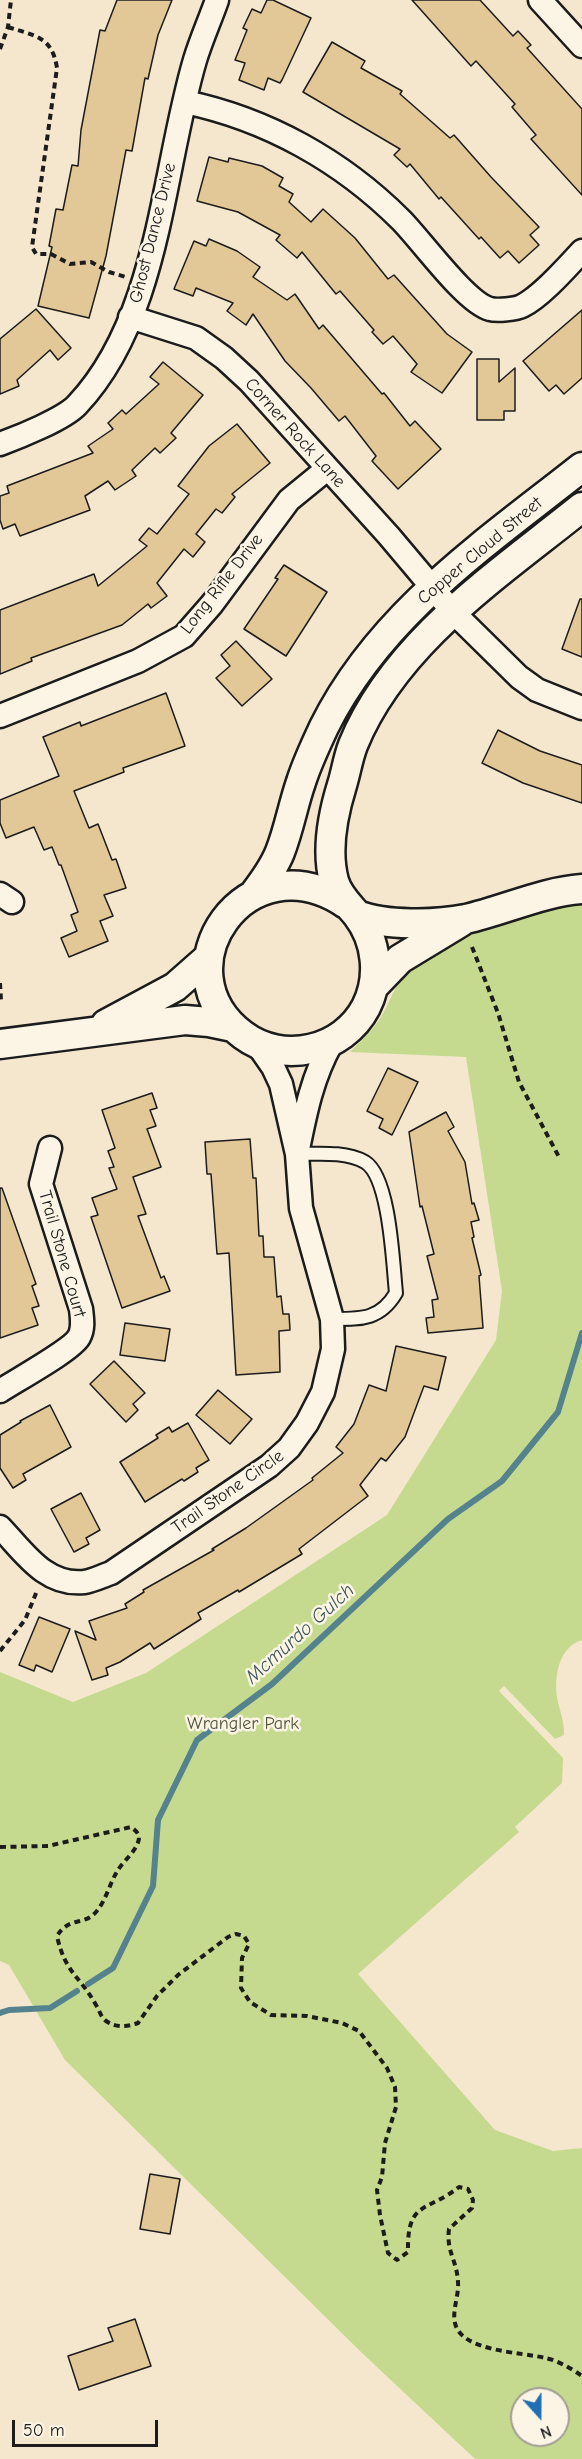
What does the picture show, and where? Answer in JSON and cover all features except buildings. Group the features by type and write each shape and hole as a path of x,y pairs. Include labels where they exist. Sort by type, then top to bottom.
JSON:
{"street":[{"name":"Ghost Dance Drive","path":"0,444 30,432 76,407 105,370 144,282 195,60 217,0"},
{"path":"540,0 582,46"},
{"path":"185,102 251,120 288,136 365,187 400,220 461,290 490,309 521,307 548,285 582,251"},
{"name":"Corner Rock Lane","path":"130,317 196,338 224,358 249,381 389,536 453,612 528,684 554,698 582,708"},
{"name":"Copper Cloud Street","path":"254,894 280,853 301,781 324,727 353,676 390,630 431,588 582,467"},
{"name":"Long Rifle Drive","path":"0,716 138,661 184,636 212,604 289,500 327,469"},
{"name":"Copper Cloud Street","path":"352,910 334,880 331,854 336,806 353,746 368,715 389,682 438,625 582,507"},
{"path":"465,919 388,923 352,910 318,889 302,885 277,887 254,894 224,920 213,942 209,957 209,976 213,995 221,1012 233,1027 256,1044 275,1050 294,1052 314,1049 332,1042 351,1027 359,1018 374,986 400,958 465,919 514,904 582,889"},
{"path":"352,910 367,931 374,948 376,967 374,986"},
{"path":"92,1031 175,987 209,957"},
{"path":"0,1044 185,1020 233,1027"},
{"name":"Trail Stone Circle","path":"297,1154 311,1089 319,1065 332,1042"},
{"name":"Trail Stone Circle","path":"0,1527 42,1570 61,1582 86,1582 111,1573 269,1466 290,1448 307,1423 323,1392 333,1349 332,1319 301,1208 297,1154 280,1084 273,1067 256,1044"},
{"name":"Trail Stone Court","path":"0,1391 62,1352 79,1338 83,1322 81,1309 41,1184 51,1148"}],"lane":[{"path":"297,1154 332,1154 354,1158 365,1162 381,1184 396,1293 381,1312 363,1318 332,1319"}],"path":[{"path":"0,49 8,27 10,0"},
{"path":"8,27 42,39 55,52 57,68 32,247 36,254 51,254 70,264 91,262 109,272 144,282"},
{"path":"472,947 498,1013 519,1082 559,1157"},
{"path":"0,983 1,1001"},
{"path":"0,1650 25,1620 38,1590"},
{"path":"0,1847 48,1845 131,1827 137,1832 139,1838 133,1852 110,1882 98,1911 90,1917 62,1927 57,1936 61,1954 70,1971 97,2006 99,2013 111,2024 121,2026 138,2023 157,1996 178,1975 228,1937 236,1934 243,1936 249,1944 242,1958 241,1988 250,2001 271,2015 307,2016 342,2023 359,2031 387,2068 395,2087 396,2107 385,2142 382,2177 377,2190 387,2253 397,2260 408,2252 410,2223 419,2209 435,2203 459,2187 468,2189 473,2200 472,2208 449,2229 447,2244 456,2266 458,2285 454,2322 458,2331 469,2342 548,2358 582,2376"}],"green space":[{"name":"Wrangler Park","path":"582,904 582,1640 568,1649 563,1656 556,1680 564,1735 555,1739 504,1686 499,1691 563,1758 562,1783 515,1827 519,1832 358,1974 495,2130 553,2151 582,2148 582,2459 475,2459 362,2353 65,2060 9,1965 0,1961 0,1672 73,1702 146,1673 387,1515 496,1340 502,1291 466,1057 350,1052 378,1022 403,974 421,956 440,944 463,934 514,918"}],"waterway":[{"name":"Mcmurdo Gulch","path":"88,1984 113,1968 153,1886 158,1820 197,1740 272,1684 448,1519 502,1481 558,1412 582,1333"},
{"name":"Mcmurdo Gulch","path":"0,2013 9,2010 50,2008 77,1991"}]}
